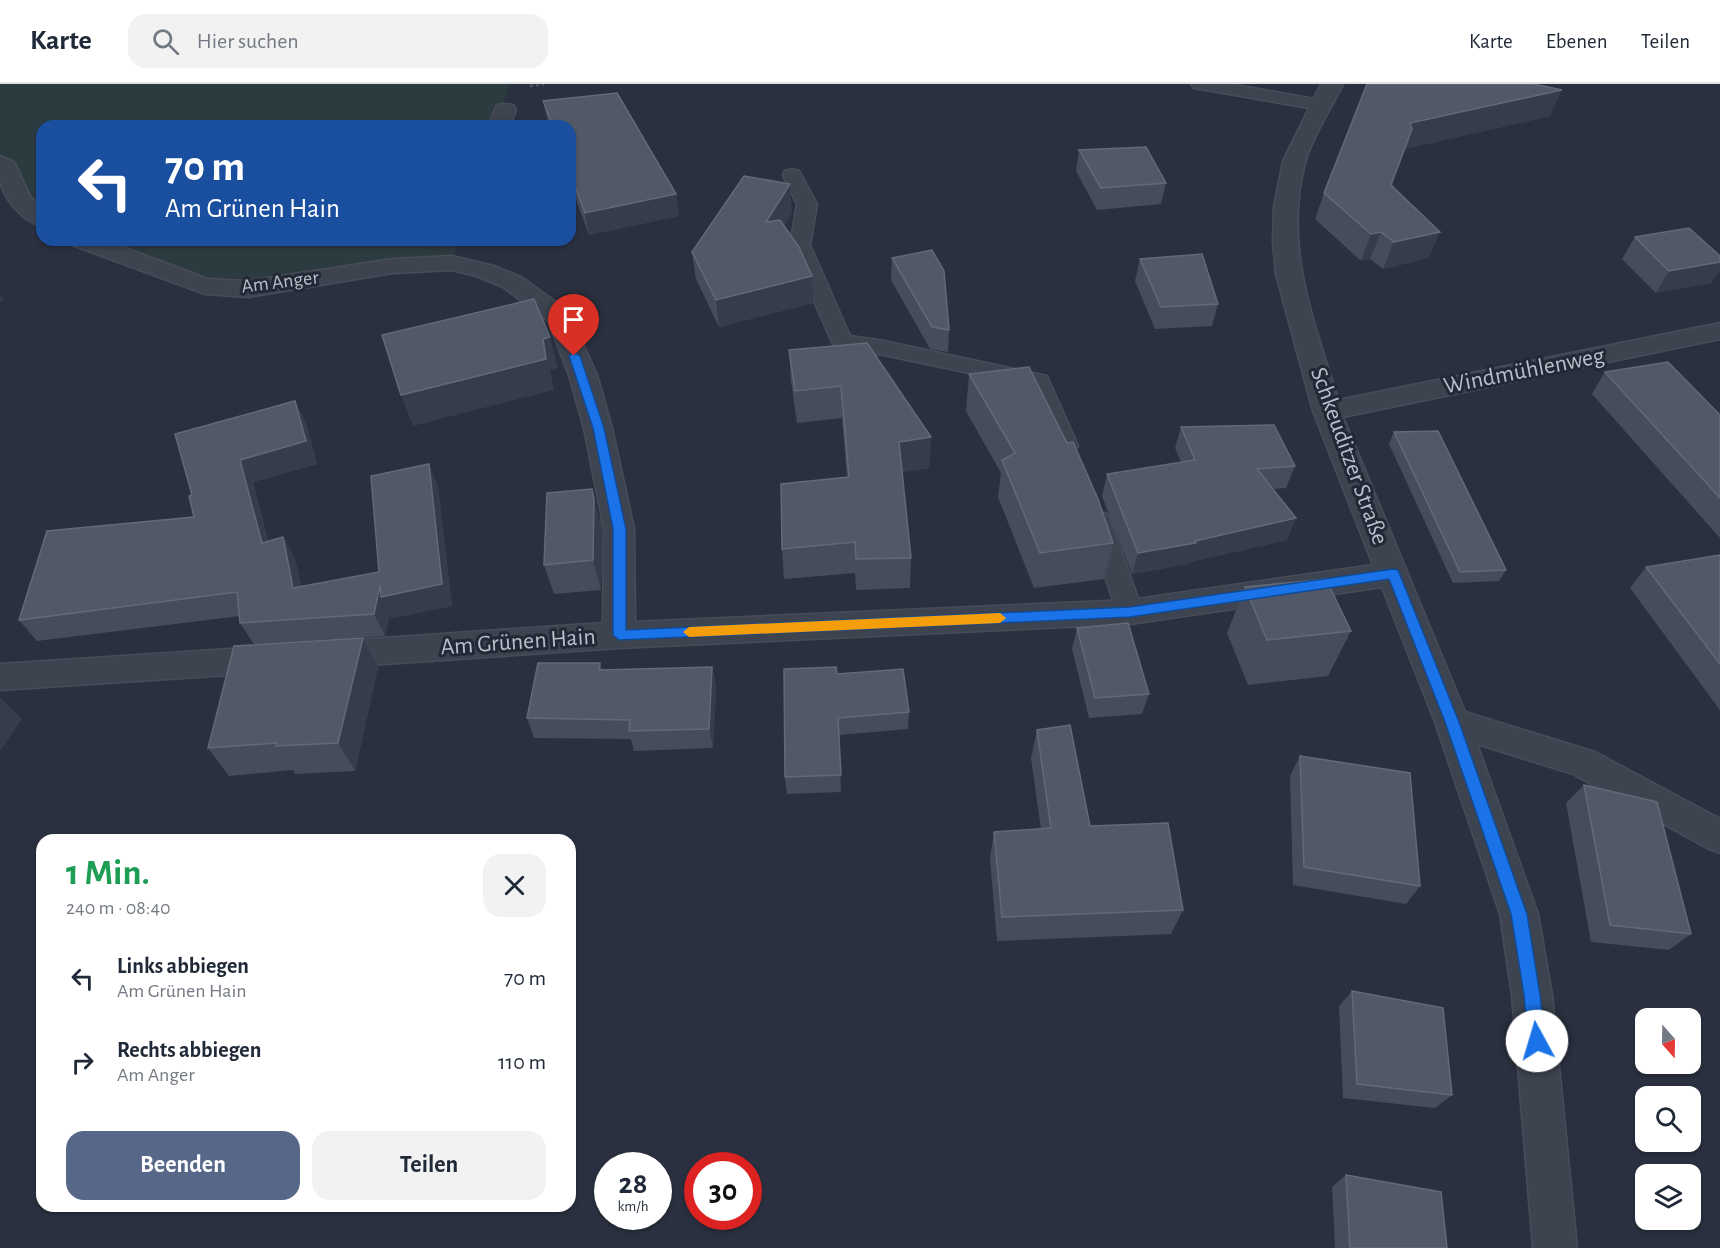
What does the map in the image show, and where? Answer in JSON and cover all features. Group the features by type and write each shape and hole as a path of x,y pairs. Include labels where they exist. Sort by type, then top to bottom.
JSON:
{"street":[{"name":"Schkeuditzer Straße","path":"1326,95 1294,161 1286,207 1285,242 1288,274 1327,411 1452,722 1519,914 1532,995 1555,1248"},
{"path":"0,163 6,167 16,194 36,215"},
{"name":"Am Anger","path":"97,246 205,286 238,289 393,266 456,251 485,271 512,282 559,317 582,375 598,428 619,529 619,635"},
{"name":"Windmühlenweg","path":"1327,411 1720,331"},
{"name":"Am Grünen Hain","path":"0,677 619,635 1130,612 1393,574"},
{"path":"1452,722 1583,762 1720,837"}],"lane":[{"path":"1200,84 1326,95"},
{"path":"792,175 807,204 800,245 842,342 884,348 1039,381 1076,468"},
{"path":"1090,501 1104,534 1130,612"}],"shaded area":[{"path":"0,84 510,84 498,120 36,120 36,211 0,163"},
{"path":"103,246 457,246 452,263 276,279 213,278"}],"building":[{"path":"1367,84 1534,84 1562,90 1410,123 1412,129 1391,185 1440,232 1394,242 1381,232 1371,234 1324,193"},
{"path":"617,93 676,194 585,213 576,189 576,120 551,120 543,101"},
{"path":"1146,147 1166,183 1101,188 1079,150"},
{"path":"744,176 790,184 766,222 780,220 799,247 812,276 716,300 692,252"},
{"path":"1689,228 1720,256 1720,262 1669,271 1635,237"},
{"path":"932,250 944,271 949,330 932,327 892,258"},
{"path":"1202,254 1218,304 1161,307 1140,259"},
{"path":"534,299 550,337 543,339 546,359 401,395 382,335"},
{"path":"867,343 931,437 899,442 911,558 856,559 855,542 782,549 781,484 849,477 841,386 795,391 789,350"},
{"path":"1668,362 1720,415 1720,498 1605,372"},
{"path":"1029,367 1067,443 1073,442 1098,499 1113,543 1040,553 1002,460 1015,453 969,374"},
{"path":"295,401 306,441 240,460 262,543 283,537 293,588 379,572 371,476 429,464 442,584 381,597 380,585 374,614 240,623 237,592 19,620 47,531 194,517 189,496 192,495 175,434"},
{"path":"1274,425 1295,466 1257,469 1296,518 1195,541 1196,543 1138,553 1107,474 1195,460 1181,427"},
{"path":"1438,431 1506,570 1460,572 1394,432"},
{"path":"592,489 594,499 593,560 544,565 547,493"},
{"path":"1720,555 1720,664 1646,567"},
{"path":"1326,579 1351,631 1267,640 1245,587"},
{"path":"1128,623 1149,694 1095,698 1077,628"},
{"path":"363,638 338,743 276,746 277,743 208,748 234,646"},
{"path":"538,663 600,663 599,670 712,667 709,729 629,731 630,720 527,718"},
{"path":"836,667 837,674 903,669 909,712 838,718 841,775 785,777 784,669"},
{"path":"1070,725 1090,826 1168,823 1183,910 1002,917 994,832 1051,828 1037,730"},
{"path":"1300,756 1410,773 1420,886 1304,867"},
{"path":"1584,785 1657,802 1691,934 1610,925"},
{"path":"1352,991 1443,1008 1452,1095 1357,1084"},
{"path":"1346,1175 1441,1192 1447,1248 1350,1248"}],"slow traffic":[{"path":"689,632 1000,618"}],"route":[{"path":"574,356 598,428 619,529 619,635 1130,612 1393,574 1452,722 1519,914 1537,1041"}]}
